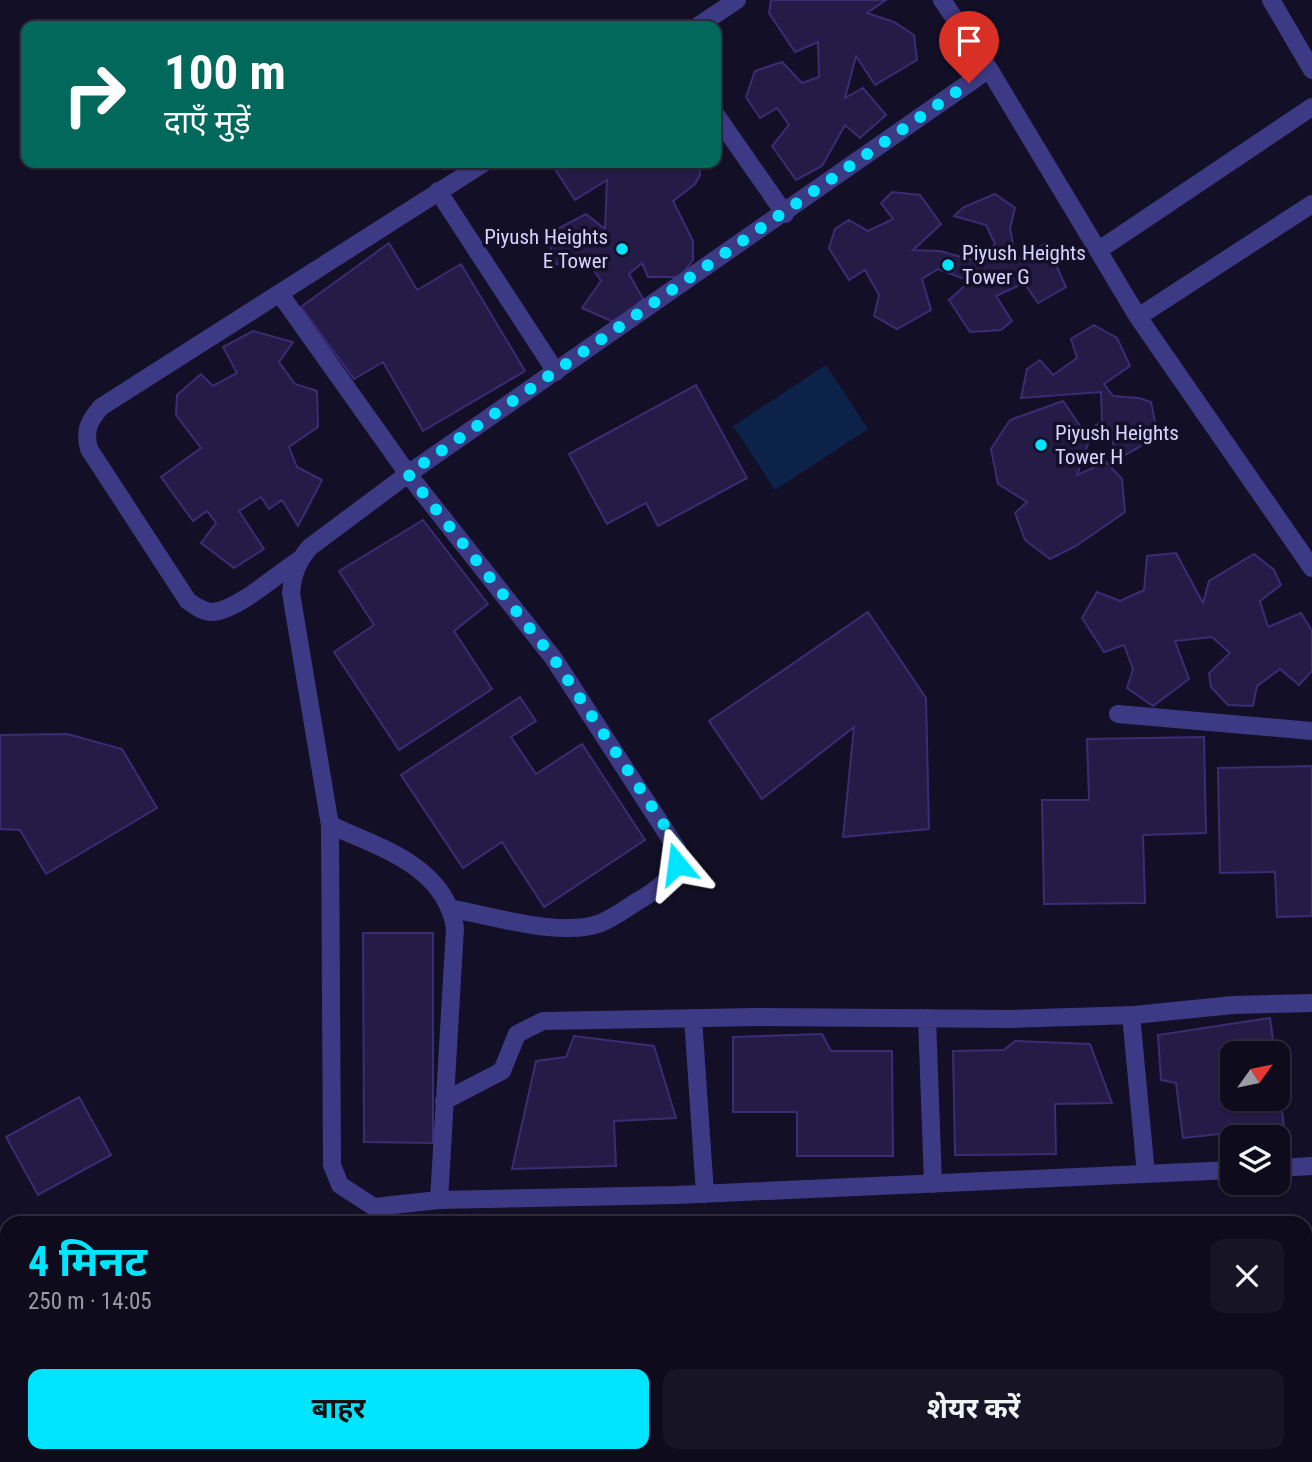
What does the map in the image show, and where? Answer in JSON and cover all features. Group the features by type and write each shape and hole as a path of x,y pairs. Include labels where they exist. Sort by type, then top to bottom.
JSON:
{"street":[{"path":"706,21 737,0"},
{"path":"942,0 989,69 1138,317 1312,568"},
{"path":"1271,0 1312,70"},
{"path":"476,168 101,407 88,422 86,438 89,449 188,601 201,610 212,612 230,607 299,560 310,547 408,474 785,214 989,69"},
{"path":"1099,250 1312,107"},
{"path":"721,122 785,214"},
{"path":"439,191 556,372"},
{"path":"1138,317 1312,204"},
{"path":"280,294 408,474 554,659 677,849 677,864 659,889 594,925 556,927 452,909"},
{"path":"299,560 293,574 291,593 330,825 332,1165 340,1185 374,1208 439,1200 705,1194 1220,1171"},
{"path":"1118,714 1312,731"},
{"path":"330,825 403,858 433,881 452,909 455,928 439,1200"},
{"path":"444,1101 502,1071 517,1034 543,1021 692,1018 1012,1019 1131,1015 1233,1005 1312,1003"},
{"path":"1131,1015 1146,1174"},
{"path":"692,1018 705,1194"},
{"path":"927,1018 933,1184"},
{"path":"1290,1168 1312,1167"}],"water":[{"path":"826,365 868,429 775,490 733,426"}],"building":[{"path":"771,0 886,0 867,13 894,22 914,35 917,60 875,85 856,56 845,98 863,88 886,115 860,138 845,125 822,166 796,180 772,146 789,125 777,108 760,118 746,97 755,71 782,62 802,83 819,77 818,42 795,52 769,13"},
{"name":"Piyush Heights E Tower","path":"554,168 699,168 700,175 695,184 673,201 693,241 693,260 680,277 648,277 642,263 629,274 643,299 616,323 582,308 601,281 585,256 554,265 549,239 559,228 586,214 605,229 607,180 575,200"},
{"name":"Piyush Heights Tower G","path":"892,192 920,195 941,224 913,250 940,251 976,261 995,244 986,225 954,216 964,207 995,194 1015,208 1010,228 1016,260 1046,243 1066,287 1038,303 1024,283 996,296 1012,321 1001,330 970,332 949,300 970,281 938,269 922,279 931,310 897,329 874,316 879,295 865,270 849,280 829,248 835,229 849,220 868,231 893,219 881,203"},
{"path":"389,243 417,290 461,264 525,371 423,431 383,362 354,379 301,307"},
{"name":"Piyush Heights Tower H","path":"1094,325 1117,338 1130,366 1104,384 1113,396 1151,402 1158,436 1120,458 1112,441 1092,433 1077,475 1106,462 1122,479 1125,512 1076,546 1050,559 1025,540 1015,513 1027,502 998,484 991,449 1010,420 1063,401 1085,433 1102,421 1101,392 1021,398 1027,369 1040,360 1053,375 1077,358 1071,339"},
{"path":"253,331 293,342 279,362 295,384 317,391 318,427 289,447 297,467 322,480 298,526 282,500 269,509 261,497 239,511 264,549 234,568 201,543 216,523 207,511 193,521 161,477 201,448 176,415 177,395 201,374 213,386 237,373 223,347"},
{"path":"696,385 747,478 658,526 646,503 607,524 569,454"},
{"path":"423,520 488,604 454,631 492,689 399,750 334,652 374,625 339,571"},
{"path":"1176,553 1203,603 1209,581 1254,554 1274,570 1281,585 1260,601 1268,627 1301,613 1312,631 1312,671 1299,685 1280,669 1257,686 1253,706 1228,705 1211,687 1209,673 1230,653 1212,637 1175,641 1189,679 1153,706 1127,688 1133,669 1124,645 1104,652 1082,618 1097,592 1120,601 1144,590 1147,556"},
{"path":"868,612 926,698 929,829 843,837 854,727 762,799 709,721"},
{"path":"520,697 536,721 511,737 536,774 582,744 645,840 544,907 502,842 463,868 401,775"},
{"path":"67,734 122,749 157,808 46,874 20,830 0,829 0,735"},
{"path":"1204,737 1206,833 1143,835 1145,903 1044,904 1042,800 1089,800 1087,739"},
{"path":"1312,766 1312,916 1277,917 1275,872 1220,873 1218,768"},
{"path":"363,933 433,933 433,1143 364,1142"},
{"path":"1270,1018 1273,1041 1220,1041 1220,1111 1282,1111 1284,1125 1220,1125 1220,1134 1183,1138 1176,1083 1161,1080 1158,1035"},
{"path":"822,1034 831,1051 892,1051 893,1156 797,1156 797,1112 733,1112 733,1037"},
{"path":"574,1036 654,1046 676,1118 614,1121 616,1166 512,1169 536,1061 566,1057"},
{"path":"1015,1041 1090,1044 1112,1103 1055,1104 1056,1154 955,1155 953,1051 1004,1050"},
{"path":"79,1097 111,1155 38,1195 6,1137"}],"place":[{"name":"Piyush Heights E Tower","path":"622,249"},
{"name":"Piyush Heights Tower G","path":"948,265"},
{"name":"Piyush Heights Tower H","path":"1041,445"}],"route":[{"path":"677,864 677,849 670,834 554,659 408,474 785,214 969,83"}]}
